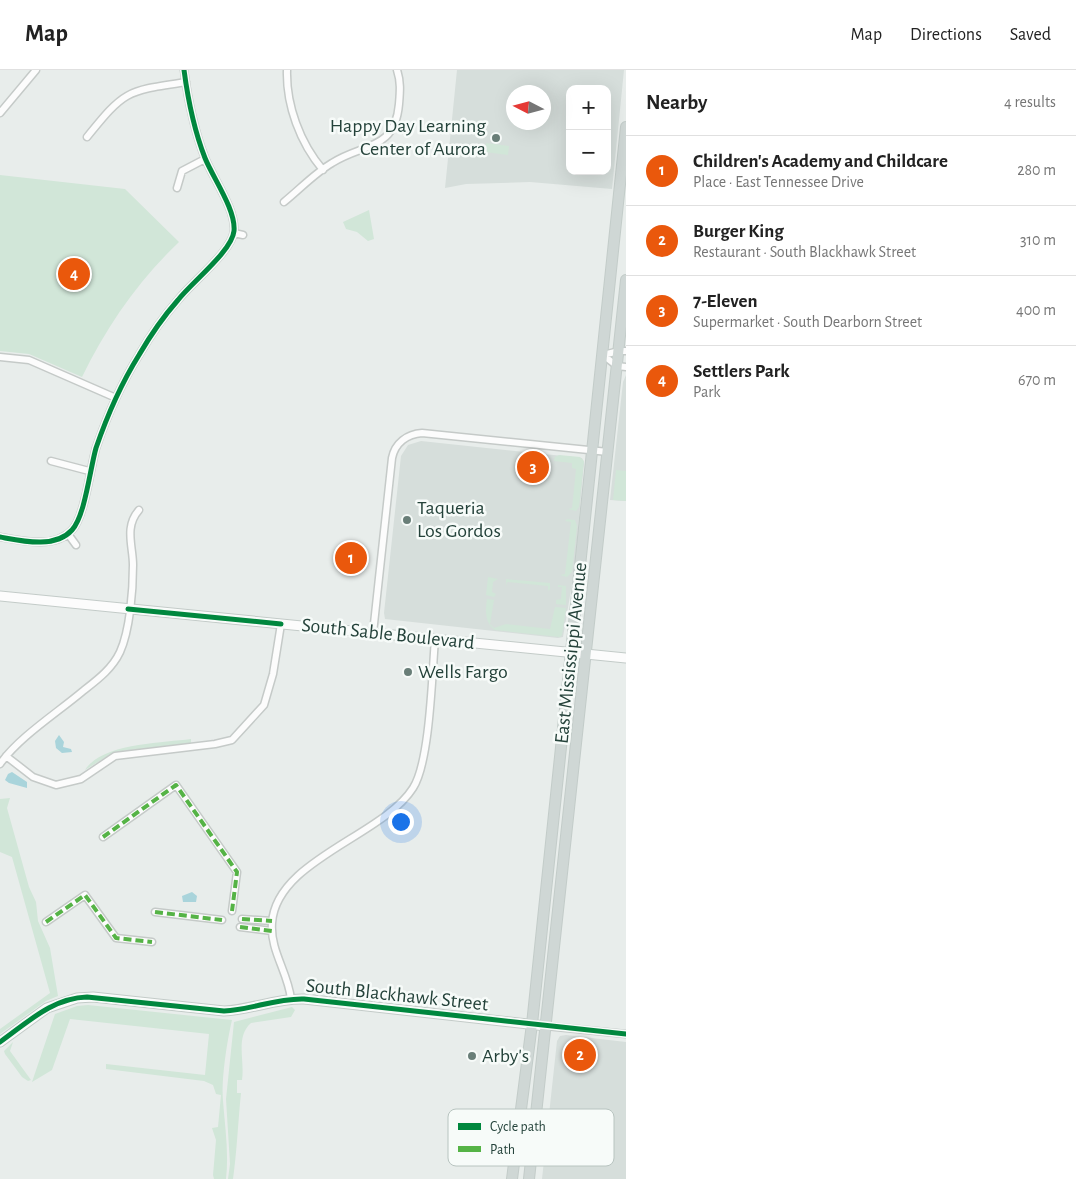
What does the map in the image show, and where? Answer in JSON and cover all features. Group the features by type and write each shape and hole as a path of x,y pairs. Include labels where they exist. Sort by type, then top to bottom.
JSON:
{"main road":[{"name":"East Mississippi Avenue","path":"521,1109 572,652 626,127"},
{"name":"East Mississippi Avenue","path":"537,1109 588,654 608,452 622,366 626,280"},
{"name":"East Mississippi Avenue","path":"512,1179 514,1166"},
{"name":"East Mississippi Avenue","path":"529,1179 530,1166"}],"street":[{"path":"0,537 49,542 68,534 79,518 90,471 116,398 154,331 183,294 225,251 234,233 231,211 206,158 194,124 184,70"},
{"path":"287,70 286,88 290,110 314,160 323,170"},
{"path":"284,202 332,162 382,141 391,133 398,118 401,86 397,70"},
{"path":"0,113 32,71"},
{"path":"87,137 112,106 126,94 146,88 186,82"},
{"path":"177,188 182,170 206,158"},
{"path":"234,233 243,235"},
{"path":"603,355 622,351"},
{"path":"603,355 622,366"},
{"path":"0,357 29,360 116,398"},
{"path":"373,633 391,464 397,446 406,438 422,433 608,452"},
{"path":"51,461 90,471"},
{"path":"0,764 6,756 108,669 123,644 133,567 129,539 133,520 139,510"},
{"path":"68,534 76,546"},
{"name":"South Sable Boulevard","path":"0,596 626,658"},
{"path":"6,756 33,777 56,785 80,779 116,756 215,744 232,740 264,705 281,624"},
{"path":"291,999 287,978 274,948 272,931 272,921 281,897 292,881 398,805 413,788 423,761 435,639"},
{"path":"103,837 176,785 237,872 232,912"},
{"path":"46,922 85,895 116,938 152,942"},
{"path":"155,912 222,920"},
{"path":"242,918 272,921"},
{"path":"240,927 272,931"},
{"name":"South Blackhawk Street","path":"0,1042 47,1008 77,998 224,1011 240,1010 291,999 626,1034"}],"shaded area":[{"path":"457,70 624,70 612,189 530,182 466,184 445,188"},
{"path":"626,375 626,501 610,500 623,382"},
{"path":"421,441 582,458 584,463 574,572 563,637 385,619 384,613 401,456 408,445"},
{"path":"566,1035 626,1042 626,1179 542,1179 543,1166 614,1166 614,1109 550,1109 557,1041 560,1036"}],"green space":[{"path":"486,143 509,146 508,155 485,152"},
{"path":"0,175 125,189 179,242 137,288 113,322 82,377 29,354 0,351"},
{"path":"369,210 374,239 368,241 357,232 346,229 343,222"},
{"path":"559,455 580,457 584,461 579,507 576,511 568,509 572,508 576,469 572,468 572,463 554,461 555,457"},
{"path":"616,470 626,471 626,501 613,500"},
{"path":"567,519 575,520 577,526 572,572 567,577 560,575 565,574 571,522 565,521"},
{"path":"488,577 498,579 493,582 492,592 496,594 494,597 486,595"},
{"path":"506,579 550,583 550,589 548,591 548,586 507,582 506,586"},
{"path":"558,585 566,586 566,605 556,604 556,600 561,599 562,587 558,587"},
{"path":"487,599 494,600 490,624 494,628 506,624 550,629 555,607 566,608 562,635 560,637 495,630 489,624 486,616"},
{"path":"191,739 191,743 114,752 85,770 93,761 118,749 149,743"},
{"path":"10,798 7,808 29,887 36,902 38,921 50,948 58,996 46,1001 0,1034 0,1029 50,993 12,857 0,852 0,799"},
{"path":"88,1005 232,1020 226,1049 223,1082 227,1150 226,1179 214,1179 213,1175 216,1140 212,1128 218,1127 221,1095 216,1094 213,1085 204,1081 106,1069 106,1064 205,1075 209,1034 70,1019 52,1070 32,1082 55,1014 77,1006"},
{"path":"292,1007 295,1010 291,1017 251,1023 243,1035 242,1080 237,1080 237,1093 241,1093 236,1158 233,1179 228,1179 230,1164 226,1099 234,1022"},
{"path":"13,1042 10,1051 31,1080 28,1081 22,1077 5,1054 4,1051"}],"water":[{"path":"59,735 64,742 63,747 71,749 72,752 62,753 56,748 55,741"},
{"path":"12,772 27,782 27,788 5,780 8,774"},
{"path":"192,892 197,896 196,902 183,902 182,896"}],"marked path":[{"path":"103,837 176,785 237,872 232,911"},
{"path":"46,922 85,895 116,938 152,942"},
{"path":"155,912 222,920"},
{"path":"242,919 272,921"},
{"path":"240,927 272,931"}],"cycle path":[{"path":"0,537 28,542 48,542 57,540 72,530 77,523 84,503 96,448 126,377 167,313 219,257 232,239 234,223 228,204 201,147 192,115 184,70"},
{"path":"128,609 281,624"},
{"path":"0,1042 51,1007 74,998 87,997 224,1011 244,1009 283,1000 304,999 626,1034"}],"place":[{"name":"Happy Day Learning Center of Aurora","path":"496,138"},
{"name":"Settlers Park","path":"74,274"},
{"name":"7-Eleven","path":"533,467"},
{"name":"Taqueria Los Gordos","path":"407,520"},
{"name":"Children's Academy and Childcare","path":"351,558"},
{"name":"Wells Fargo","path":"408,672"},
{"name":"Burger King","path":"580,1055"},
{"name":"Arby's","path":"472,1056"}]}
